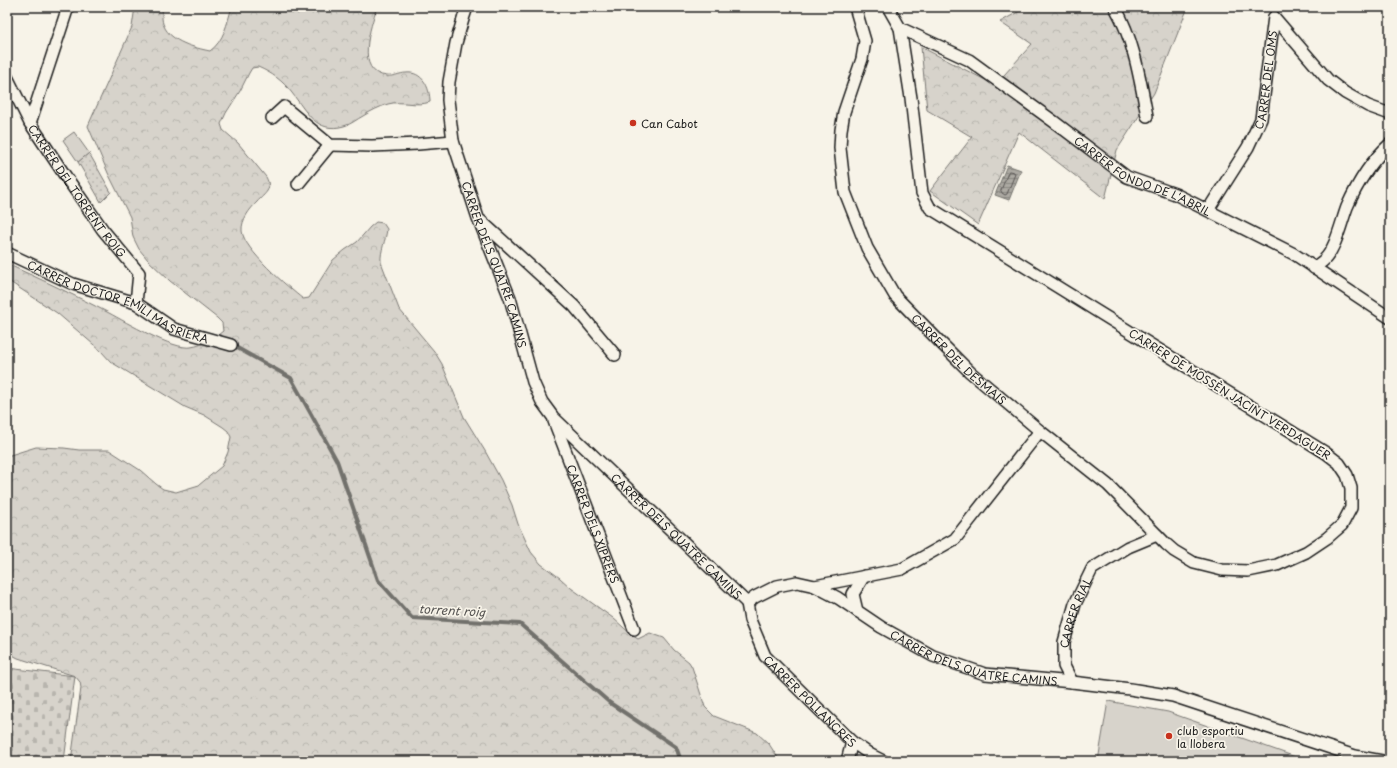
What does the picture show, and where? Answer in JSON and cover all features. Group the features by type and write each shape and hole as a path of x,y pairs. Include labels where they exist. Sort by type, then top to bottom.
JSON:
{"street":[{"path":"30,123 68,7"},
{"name":"CARRER DELS QUATRE CAMINS","path":"467,7 456,42 449,82 448,106 453,141 478,218 510,298 533,382 542,402 553,417 747,603 754,597 777,586 797,582 815,586 838,598 881,627 933,656 985,674 1072,682 1172,696 1355,756 1382,761"},
{"name":"CARRER DEL DESMAIS","path":"855,7 865,41 862,60 844,112 840,148 845,192 867,248 895,296 970,372 1040,431"},
{"name":"CARRER DE MOSSÈN JACINT VERDAGUER","path":"888,7 900,28 911,98 922,193 930,208 1326,453 1339,463 1347,475 1351,488 1351,508 1342,525 1328,538 1306,552 1278,565 1248,571 1222,570 1201,565 1194,563 1174,551 1157,536 1108,484 1040,431"},
{"path":"1115,7 1124,22 1138,67 1147,116"},
{"name":"CARRER DEL OMS","path":"1274,12 1328,80 1345,93 1368,106 1390,114"},
{"name":"CARRER DEL OMS","path":"1208,210 1248,147 1261,119 1274,12"},
{"name":"CARRER FONDO DE L'ABRIL","path":"900,28 969,60 1127,177 1175,194 1294,254 1390,318"},
{"name":"CARRER DEL TORRENT ROIG","path":"7,77 30,123 103,230 139,273 136,303"},
{"path":"272,118 284,107 330,145 403,145 453,141"},
{"path":"1314,268 1324,260 1330,250 1361,179 1383,150 1390,144"},
{"path":"298,184 330,145"},
{"path":"478,218 574,306 615,355"},
{"name":"CARRER DOCTOR EMILI MASRIERA","path":"7,253 73,284 136,303 174,329 231,344"},
{"name":"CARRER DELS XIPRERS","path":"553,417 634,630"},
{"path":"815,586 902,569 955,539 1040,431"},
{"name":"CARRER RIAL","path":"1072,682 1064,666 1064,642 1075,604 1092,570 1128,547 1157,536"},
{"path":"857,611 853,594 864,576"},
{"name":"CARRER POLLANCRES","path":"747,603 750,620 765,656 852,742 883,761"},
{"path":"846,761 852,742"}],"green space":[{"path":"135,7 163,7 163,24 167,32 184,43 210,51 222,37 232,7 377,7 371,25 367,48 371,67 377,73 387,76 412,73 421,77 427,86 430,102 420,104 388,104 381,106 347,125 334,128 326,127 319,124 307,113 289,89 277,78 258,67 252,68 221,124 223,130 238,143 266,177 269,185 265,194 244,219 242,231 245,239 258,258 303,299 309,298 333,260 357,242 376,222 383,223 387,229 381,254 381,262 399,309 434,351 442,364 464,417 501,480 512,505 518,524 531,552 541,564 571,588 613,618 633,636 638,639 650,633 664,638 674,650 689,662 692,667 705,707 714,716 757,733 769,744 780,761 71,761 81,688 80,682 75,676 18,658 7,652 7,456 36,447 79,450 109,450 140,470 163,489 176,492 199,485 222,466 228,452 231,437 228,431 204,415 185,407 111,362 101,351 57,313 7,280 7,264 71,294 162,340 183,347 191,347 204,343 223,331 222,323 217,318 170,281 139,249 133,237 130,217 108,173 88,126 132,27"},
{"path":"1027,7 1188,7 1154,93 1117,150 1105,199 1019,132 978,225 930,191 972,137 927,110 921,47 995,85 1032,44 1000,22"},
{"path":"74,132 89,153 78,162 63,140"},
{"path":"89,153 111,192 101,202 78,162"},
{"path":"7,668 75,676 64,761 7,761"},
{"name":"club esportiu la llobera","path":"1108,701 1168,712 1307,761 1098,761"}],"water":[{"path":"1007,165 1021,170 1009,200 995,195"}],"waterway":[{"name":"torrent roig","path":"232,345 291,378 337,461 378,580 412,618 520,624 610,703 676,747 681,761"}],"place":[{"name":"Can Cabot","path":"633,123"},
{"name":"club esportiu la llobera","path":"1169,736"}]}
